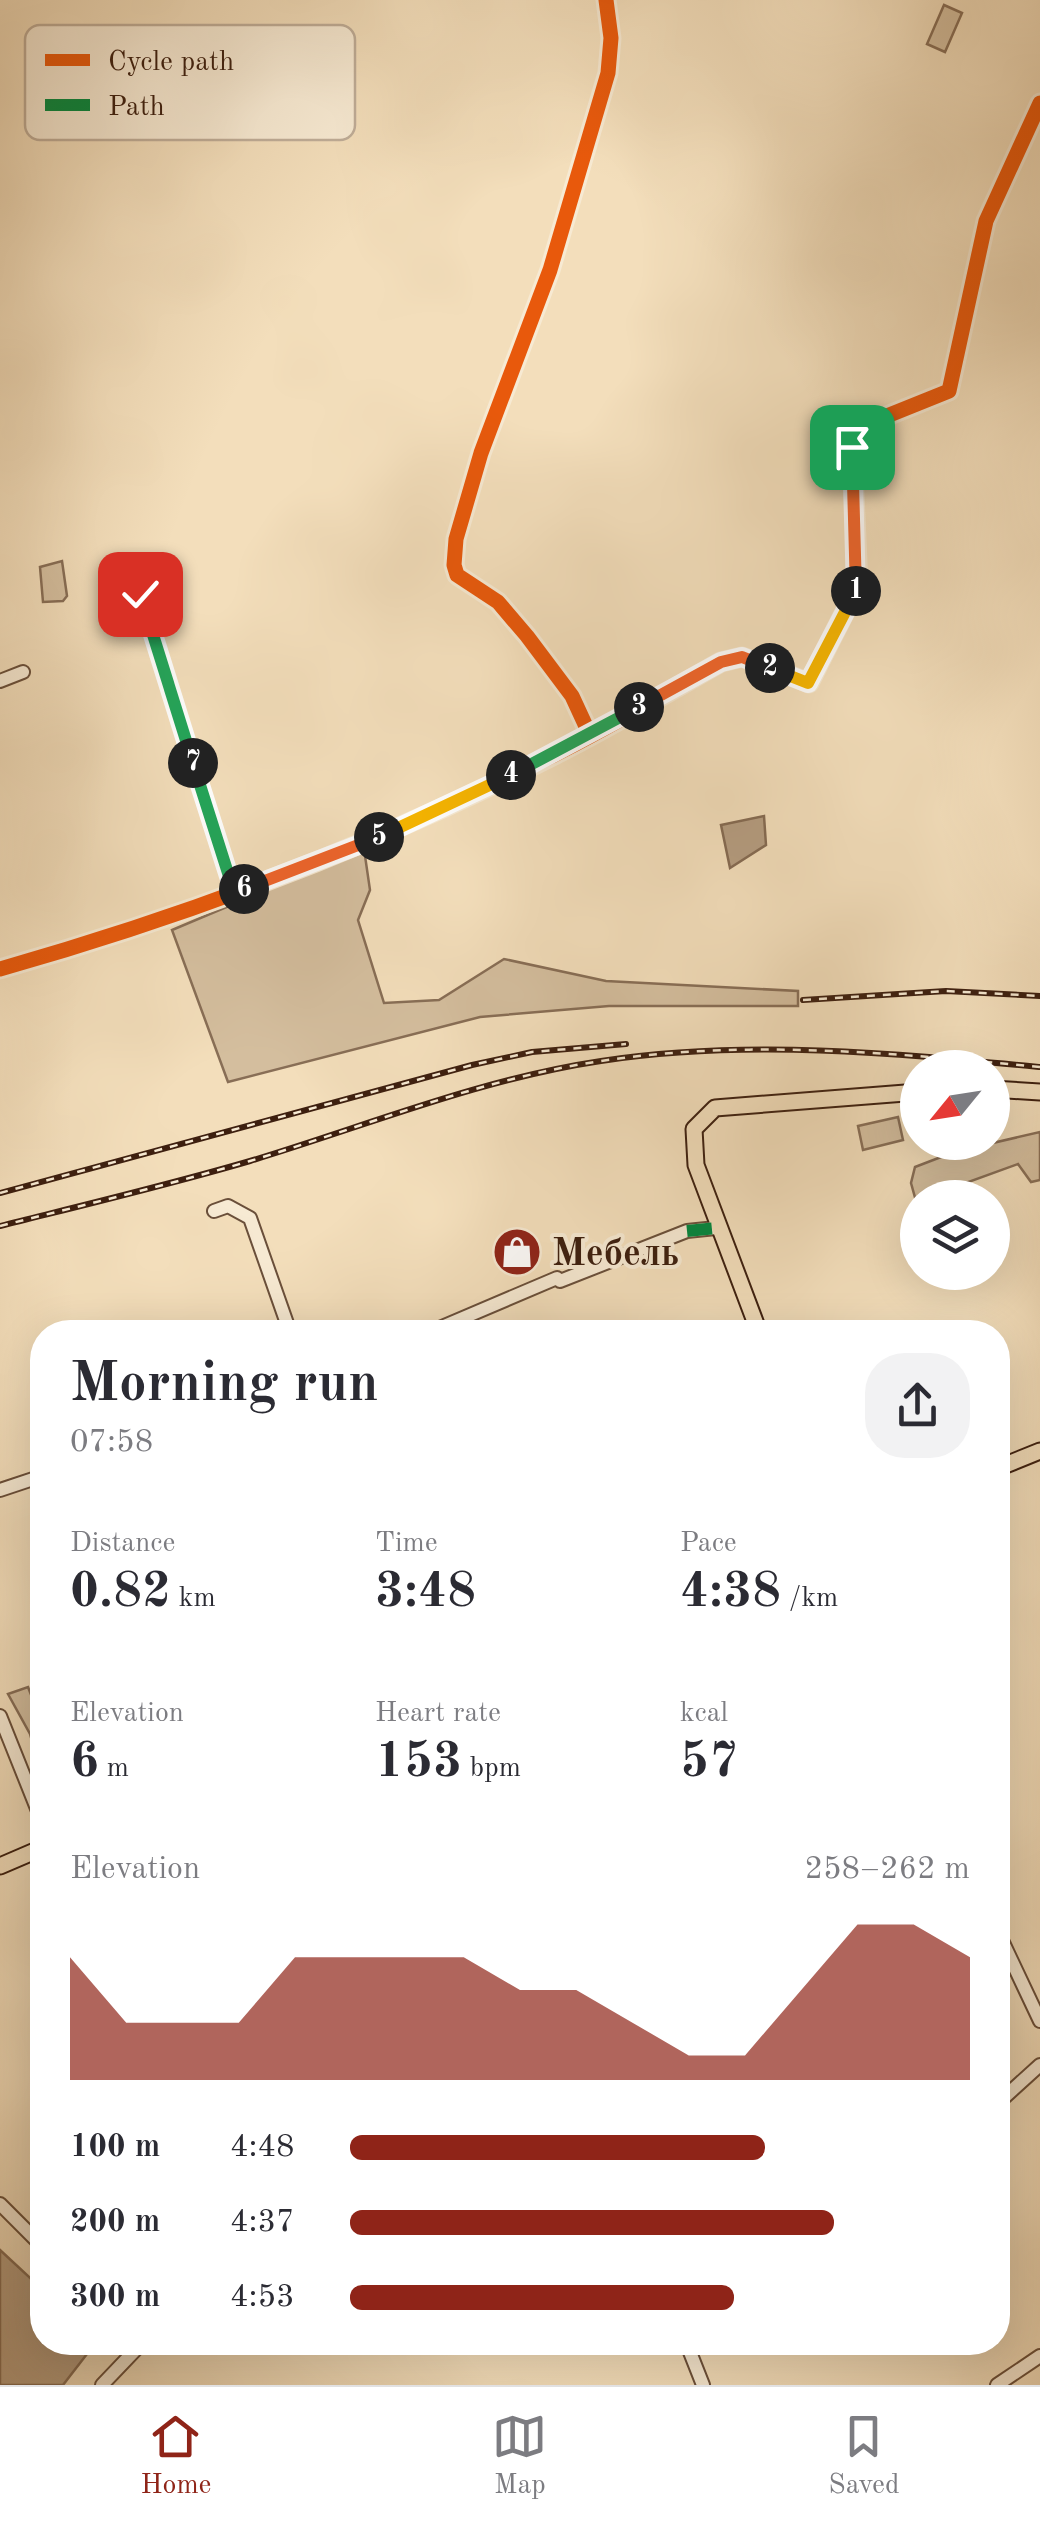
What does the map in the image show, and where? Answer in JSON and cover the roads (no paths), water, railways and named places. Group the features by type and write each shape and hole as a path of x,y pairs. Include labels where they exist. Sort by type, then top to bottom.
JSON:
{"main road":[{"path":"1010,1090 1040,1092"},
{"path":"753,1320 716,1228 692,1145 694,1129 702,1116 714,1108 900,1093"},
{"path":"1010,1463 1040,1451"},
{"path":"1010,1472 1040,1461"},
{"path":"0,1866 30,1853"}],"street":[{"path":"590,734 572,696 526,636 498,602 457,574 454,564 456,539 481,453 550,270 608,72 611,38 606,0"},
{"path":"0,969 139,930 372,840 590,734 721,662 742,657 808,683 858,586 852,447 862,426 949,390 986,220 1040,104"},
{"path":"140,594 234,892"},
{"path":"0,680 22,672"},
{"path":"214,1211 228,1206 250,1218 286,1320"},
{"path":"458,1320 557,1278 560,1282 687,1231 716,1228"},
{"path":"0,1490 30,1480"},
{"path":"0,1716 30,1791"},
{"path":"1010,1957 1040,2021"},
{"path":"1010,2092 1040,2065"},
{"path":"0,2204 30,2234"},
{"path":"102,2385 131,2355"},
{"path":"691,2355 703,2385"},
{"path":"997,2385 1040,2356"}],"railway":[{"path":"803,1000 946,991 1040,996"},
{"path":"0,1193 472,1065 532,1052 626,1044"},
{"path":"0,1226 250,1161 467,1091 601,1061 711,1051 820,1050 1040,1067"}],"place":[{"name":"Мебель","path":"517,1252"}]}
